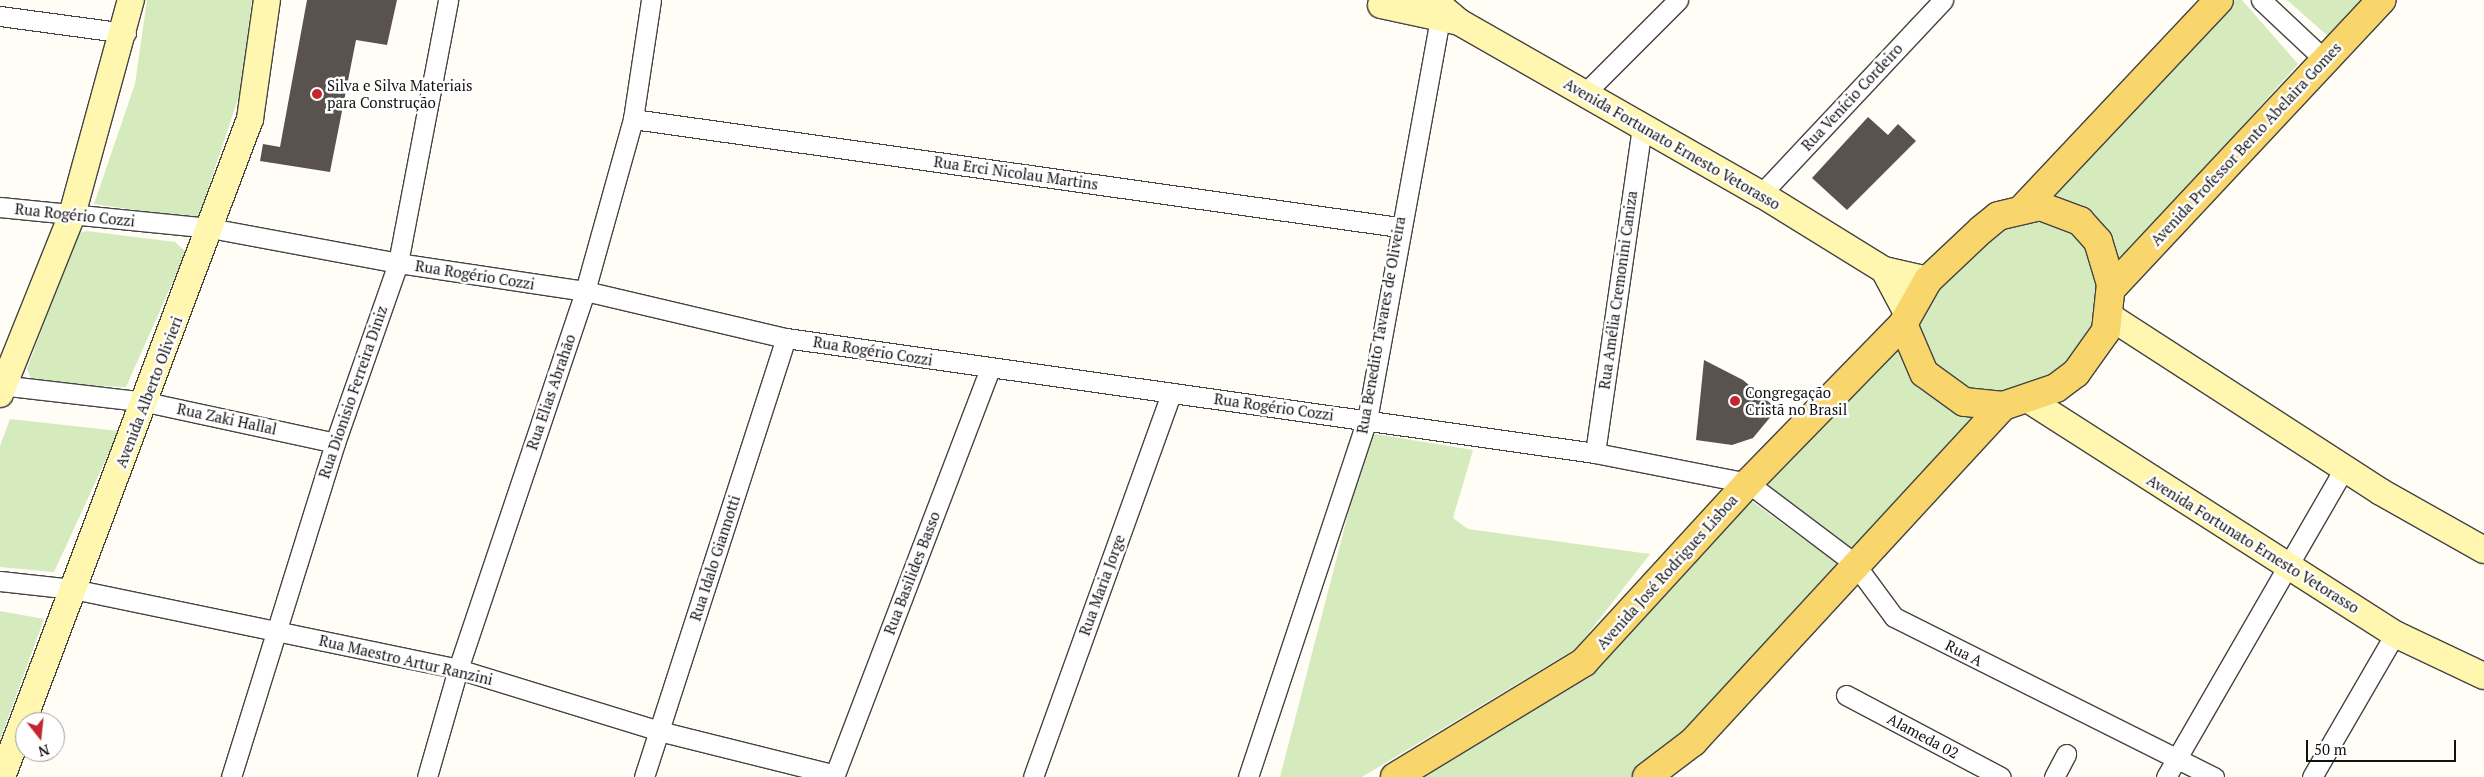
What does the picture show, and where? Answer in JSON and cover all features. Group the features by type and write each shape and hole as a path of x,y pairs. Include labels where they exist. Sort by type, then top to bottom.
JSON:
{"main road":[{"path":"2022,209 2219,0"},
{"name":"Avenida Professor Bento Abelaira Gomes","path":"2111,288 2381,0"},
{"name":"Avenida José Rodrigues Lisboa","path":"1396,777 1584,662 1748,483 1906,319 1928,280 1998,216 2040,206 2080,221 2107,258 2111,288 2109,316 2106,331 2076,373 2016,403"},
{"path":"1906,319 1924,373 1945,392 1964,402 2016,403"},
{"path":"1647,777 1693,742 1854,563 2016,403"}],"street":[{"path":"1,388 72,215 126,32 131,0"},
{"name":"Avenida Alberto Olivieri","path":"2,777 72,589 146,402 250,119 267,0"},
{"name":"Rua Dionisio Ferreira Diniz","path":"231,777 274,630 335,443 398,263 448,0"},
{"name":"Rua Elias Abrahão","path":"427,777 458,669 585,291 633,119 651,0"},
{"path":"1584,94 1678,0"},
{"name":"Rua Venício Cordeiro","path":"1761,194 1943,0"},
{"path":"2261,0 2325,60"},
{"name":"Avenida Fortunato Ernesto Vetorasso","path":"1380,2 1443,12 1761,194 1884,270 1928,280"},
{"name":"Rua Benedito Tavares de Oliveira","path":"1248,777 1367,420 1399,226 1443,12"},
{"path":"0,16 126,32"},
{"name":"Rua Erci Nicolau Martins","path":"633,119 1399,226"},
{"name":"Rua Amélia Cremonini Caniza","path":"1595,453 1642,126"},
{"name":"Rua Rogério Cozzi","path":"0,206 210,228 398,263 585,291 786,338 990,369 1595,453 1748,483"},
{"path":"1884,270 1906,319"},
{"path":"2109,316 2344,469 2484,550"},
{"name":"Rua Idalo Giannotti","path":"644,777 786,338"},
{"name":"Rua Basilides Basso","path":"835,776 990,369"},
{"name":"Rua Zaki Hallal","path":"1,388 146,402 335,443"},
{"name":"Rua Maria Jorge","path":"1033,777 1171,393"},
{"name":"Avenida Fortunato Ernesto Vetorasso","path":"2016,403 2395,634 2484,676"},
{"path":"2166,777 2284,566 2344,469"},
{"name":"Rua A","path":"1748,483 1854,563 1894,617 2176,760 2214,777"},
{"name":"Rua Maestro Artur Ranzini","path":"0,581 72,589 458,669 659,731 835,776"},
{"path":"2312,777 2395,634"},
{"name":"Alameda 02","path":"1846,696 2001,777"},
{"path":"2054,777 2066,754"}],"green space":[{"path":"147,0 252,0 240,93 198,219 94,204 135,84"},
{"path":"2230,0 2242,0 2298,64 2118,265 2105,227 2079,205 2045,196"},
{"path":"2287,0 2365,0 2330,38"},
{"path":"2022,217 2058,218 2090,245 2102,306 2085,349 2050,379 2003,395 1967,391 1930,366 1914,324 1936,287 2004,225"},
{"path":"87,231 175,242 186,252 126,387 33,383 27,369 77,233"},
{"path":"1898,339 1915,381 1957,414 1976,418 1851,549 1764,482"},
{"path":"10,419 119,431 54,572 0,567 0,446"},
{"path":"1369,433 1473,450 1453,518 1468,529 1650,554 1577,648 1362,777 1280,777"},
{"path":"1746,497 1842,567 1689,737 1634,777 1424,777 1587,668"},
{"path":"0,611 44,619 0,740"}],"building":[{"name":"Silva e Silva Materiais para Construção","path":"307,0 397,0 387,45 356,40 330,172 260,161 263,144 280,147"},
{"path":"1868,117 1888,135 1898,124 1916,141 1847,210 1812,178"},
{"name":"Congregação Cristã no Brasil","path":"1704,360 1743,380 1777,409 1753,438 1732,445 1696,440"}],"place":[{"name":"Silva e Silva Materiais para Construção","path":"317,94"},
{"name":"Congregação Cristã no Brasil","path":"1735,401"}]}
